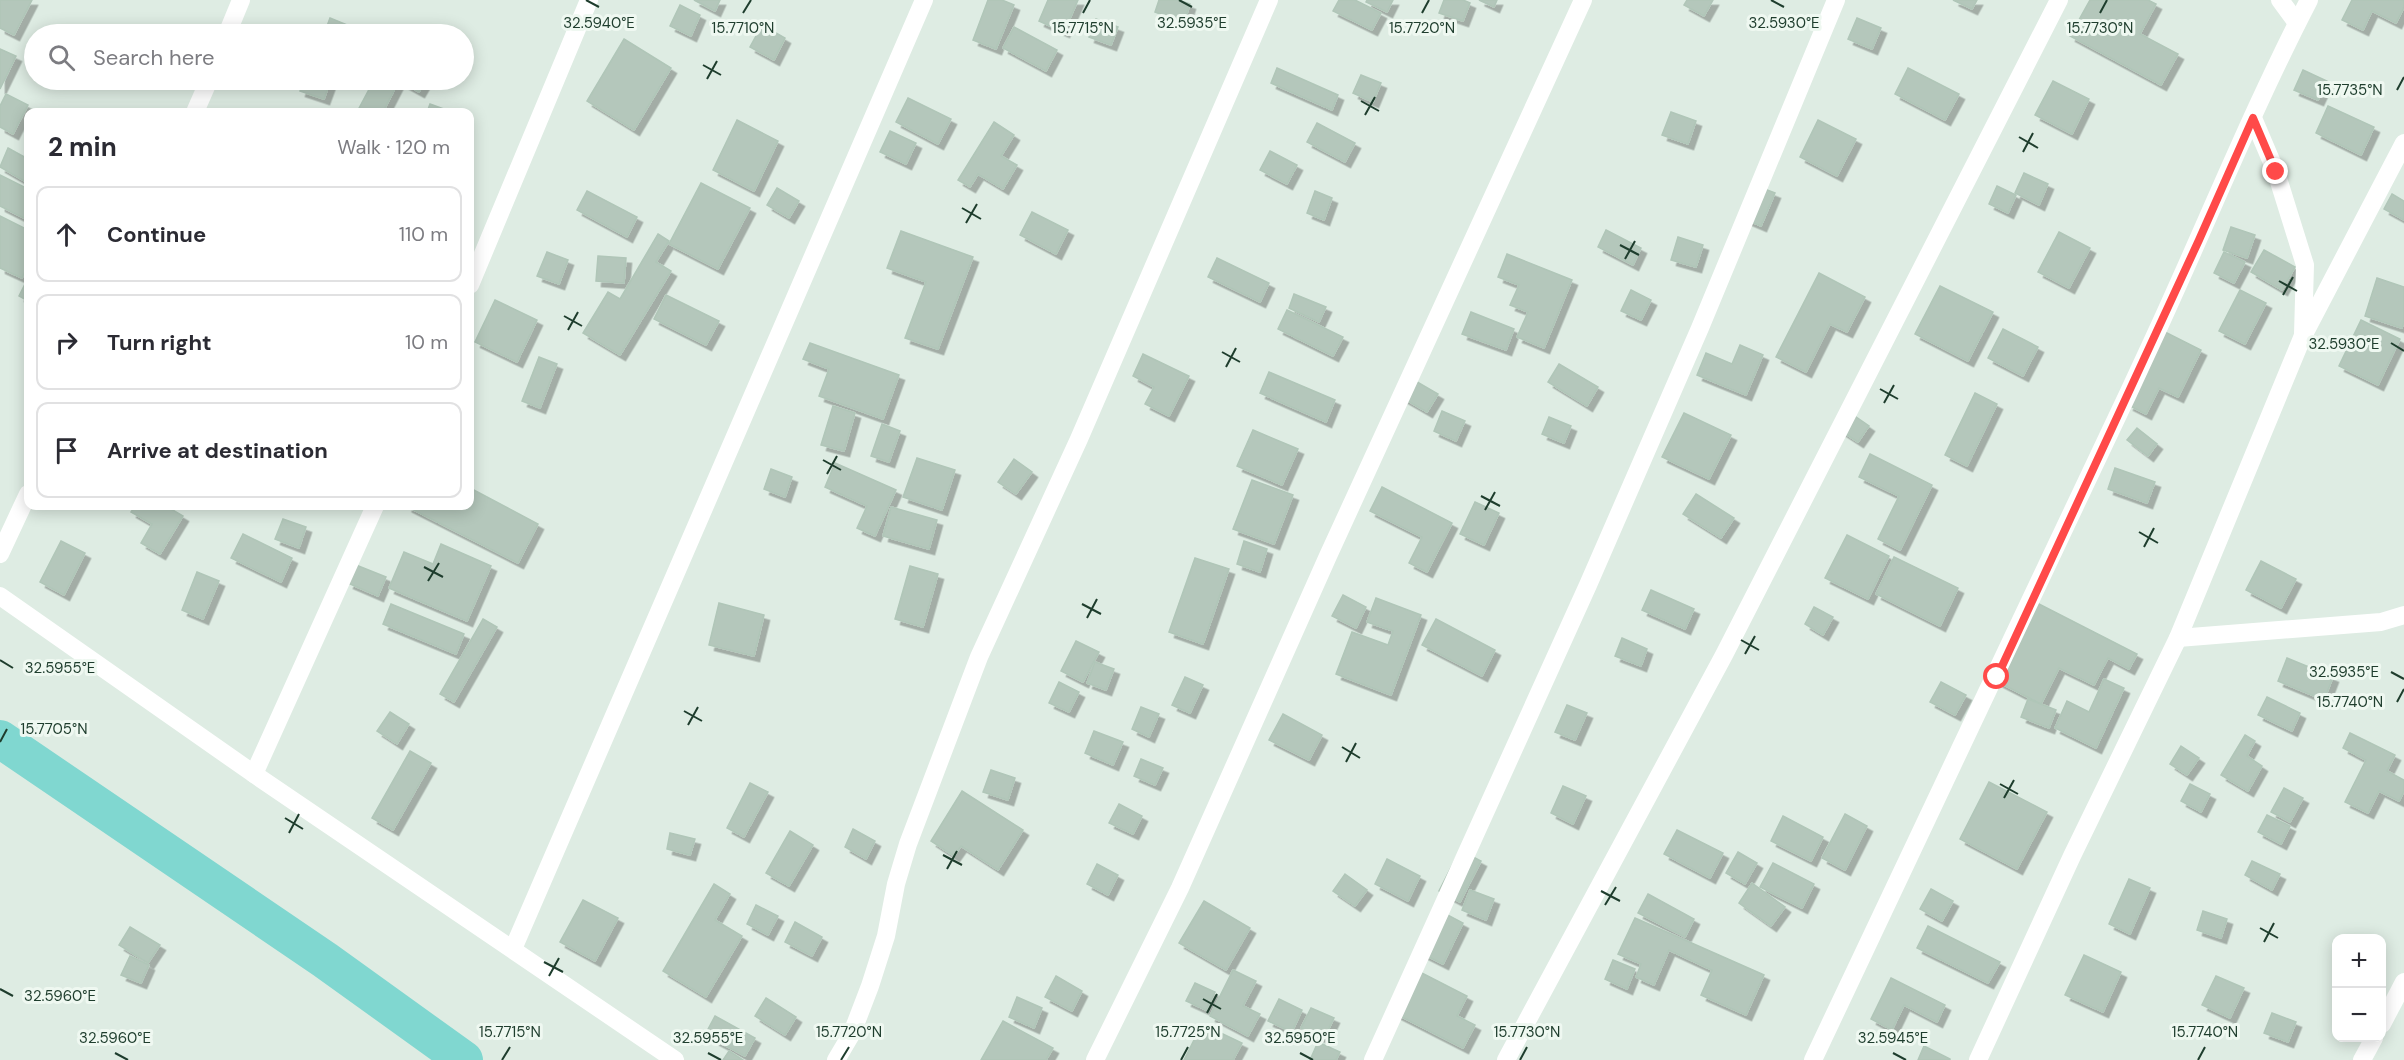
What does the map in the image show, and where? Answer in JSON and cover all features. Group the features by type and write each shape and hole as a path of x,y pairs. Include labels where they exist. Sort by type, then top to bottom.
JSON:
{"street":[{"path":"231,24 241,0"},
{"path":"474,275 589,0"},
{"path":"513,949 924,0"},
{"path":"836,1060 852,1033 870,986 908,844 979,657 1079,438 1269,0"},
{"path":"1095,1060 1180,888 1328,556 1583,0"},
{"path":"1373,1060 1597,563 1700,328 1836,0"},
{"path":"1506,1060 1724,656 2059,0"},
{"path":"2280,0 2297,23"},
{"path":"1813,1060 1997,677 2309,0"},
{"path":"197,108 205,90"},
{"path":"2253,118 2276,172 2305,266 2302,338"},
{"path":"1978,1060 2072,856 2178,638 2302,338 2404,143"},
{"path":"0,554 24,503"},
{"path":"254,774 373,510"},
{"path":"0,596 254,774 675,1060"},
{"path":"2178,638 2380,622 2404,615"},
{"path":"2386,1016 2404,982"},
{"path":"2362,1060 2372,1042"}],"building":[{"path":"0,0 32,0 14,35 0,28"},
{"path":"694,0 720,0 715,11"},
{"path":"988,0 1002,0 1014,5 996,49 973,40"},
{"path":"1048,0 1078,0 1064,32 1039,21"},
{"path":"1159,0 1178,0 1190,4 1184,23 1155,12"},
{"path":"1339,0 1355,0 1381,13 1372,30 1333,11"},
{"path":"1367,0 1393,0 1387,12 1366,2"},
{"path":"1444,0 1463,0 1470,3 1463,21 1439,13"},
{"path":"1479,0 1497,0 1494,7"},
{"path":"1687,0 1713,0 1704,16 1684,5"},
{"path":"1953,0 1977,0 1972,9"},
{"path":"2090,0 2148,0 2156,4 2140,34 2178,54 2161,85 2070,36"},
{"path":"2352,0 2404,0 2404,7 2396,23 2372,11 2363,30 2342,20"},
{"path":"680,5 700,15 691,36 670,26"},
{"path":"330,18 345,24 328,24"},
{"path":"1857,18 1881,28 1872,49 1848,39"},
{"path":"1096,19 1118,27 1111,45 1089,37"},
{"path":"762,25 785,38 774,60 750,47"},
{"path":"1014,27 1057,50 1046,71 1003,48"},
{"path":"624,39 671,68 634,130 587,101"},
{"path":"0,49 16,56 0,89"},
{"path":"1277,68 1338,95 1332,110 1271,83"},
{"path":"1908,68 1959,94 1945,120 1895,94"},
{"path":"2303,70 2327,81 2318,100 2294,90"},
{"path":"1361,75 1381,83 1373,102 1353,93"},
{"path":"2053,81 2089,99 2072,134 2035,115"},
{"path":"300,90 327,90 324,99"},
{"path":"369,90 394,90 385,108 359,108"},
{"path":"6,94 28,105 24,108 24,113 13,134 0,127 0,106"},
{"path":"908,98 951,119 938,144 896,122"},
{"path":"430,104 441,108 428,108"},
{"path":"2328,106 2374,127 2361,155 2316,133"},
{"path":"1671,112 1696,121 1688,144 1662,135"},
{"path":"737,120 778,141 754,191 713,170"},
{"path":"1818,120 1856,139 1837,176 1800,157"},
{"path":"994,122 1014,135 1001,156 1017,165 1003,189 978,174 970,187 958,180"},
{"path":"1317,123 1355,143 1345,162 1307,142"},
{"path":"890,131 916,143 906,164 880,152"},
{"path":"8,148 24,157 24,181 0,167"},
{"path":"1270,151 1297,165 1287,184 1260,170"},
{"path":"2024,173 2048,184 2039,205 2015,193"},
{"path":"0,175 24,187 24,218 0,206"},
{"path":"701,183 750,208 718,269 669,244"},
{"path":"1754,185 1775,193 1761,226 1740,217"},
{"path":"1997,186 2016,195 2008,213 1989,204"},
{"path":"777,188 799,201 789,218 767,205"},
{"path":"587,191 637,217 627,237 577,210"},
{"path":"1315,191 1332,198 1324,220 1307,213"},
{"path":"2392,194 2404,201 2404,220 2384,209"},
{"path":"1032,212 1068,230 1056,254 1020,235"},
{"path":"0,216 24,228 24,274 22,278 0,268"},
{"path":"2231,227 2255,235 2247,258 2223,250"},
{"path":"1606,230 1641,248 1633,265 1598,247"},
{"path":"901,231 973,257 938,349 905,338 926,282 887,268"},
{"path":"2059,232 2090,248 2069,288 2038,272"},
{"path":"658,234 669,241 656,262 671,271 620,355 583,333 608,292 620,299"},
{"path":"1678,237 1703,245 1696,267 1671,260"},
{"path":"2264,250 2295,267 2282,290 2251,272"},
{"path":"547,252 568,260 559,284 537,276"},
{"path":"2224,252 2245,262 2234,283 2214,273"},
{"path":"1507,254 1572,280 1544,348 1517,337 1528,312 1510,305 1519,285 1498,277"},
{"path":"598,256 626,258 624,283 596,281"},
{"path":"1217,258 1269,283 1260,302 1208,277"},
{"path":"1819,273 1865,297 1847,332 1830,324 1806,372 1776,357"},
{"path":"2377,278 2404,287 2402,328 2365,316"},
{"path":"24,286 24,299 19,296"},
{"path":"1940,286 1993,312 1968,361 1915,334"},
{"path":"1631,290 1651,300 1641,320 1621,311"},
{"path":"2240,290 2266,303 2245,344 2219,331"},
{"path":"1294,294 1326,307 1319,322 1289,308"},
{"path":"666,295 719,321 706,345 654,319"},
{"path":"495,300 537,320 517,362 475,342"},
{"path":"1287,310 1343,337 1333,356 1278,329"},
{"path":"1471,312 1514,329 1506,350 1462,334"},
{"path":"2361,320 2400,339 2378,385 2339,366"},
{"path":"2003,329 2038,347 2023,376 1988,358"},
{"path":"2163,331 2201,350 2178,397 2159,388 2146,414 2128,405"},
{"path":"810,343 899,375 883,419 819,396 829,369 803,359"},
{"path":"1740,345 1763,355 1746,395 1697,375 1706,353 1732,364"},
{"path":"1143,354 1189,376 1169,416 1145,404 1154,387 1133,376"},
{"path":"539,357 557,364 540,408 522,401"},
{"path":"1559,364 1598,387 1587,406 1548,382"},
{"path":"1269,372 1335,400 1326,422 1260,393"},
{"path":"1412,379 1438,394 1427,412 1401,397"},
{"path":"1975,393 1997,404 1967,466 1945,455"},
{"path":"833,406 855,413 844,451 821,445"},
{"path":"1442,411 1465,421 1456,441 1434,431"},
{"path":"1849,412 1869,426 1858,442 1838,429"},
{"path":"1684,413 1731,435 1709,479 1662,457"},
{"path":"1549,417 1571,426 1564,443 1542,434"},
{"path":"882,424 900,431 889,462 871,456"},
{"path":"2137,428 2157,444 2148,456 2127,440"},
{"path":"1253,430 1298,449 1282,485 1237,466"},
{"path":"1870,454 1932,485 1900,550 1878,539 1899,496 1859,477"},
{"path":"917,458 955,470 942,510 903,497"},
{"path":"1014,459 1032,472 1016,494 998,482"},
{"path":"835,463 896,490 875,536 857,528 867,506 825,487"},
{"path":"2115,468 2155,482 2147,503 2108,489"},
{"path":"771,469 792,477 785,497 764,489"},
{"path":"1252,480 1293,495 1274,544 1233,529"},
{"path":"1382,487 1452,523 1427,572 1409,563 1422,537 1370,511"},
{"path":"474,490 538,524 518,563 414,510 474,510"},
{"path":"1696,494 1734,518 1721,538 1683,514"},
{"path":"1475,502 1499,513 1484,545 1460,534"},
{"path":"891,507 937,520 929,549 883,536"},
{"path":"132,510 173,510 183,516 160,554 141,543 152,524 131,512"},
{"path":"283,519 306,527 299,548 275,539"},
{"path":"243,534 292,558 281,582 231,558"},
{"path":"1847,535 1889,556 1868,599 1825,578"},
{"path":"61,541 85,553 64,595 40,582"},
{"path":"1244,541 1267,549 1260,572 1237,564"},
{"path":"441,544 491,566 467,621 389,588 404,552 433,564"},
{"path":"1894,557 1958,588 1940,626 1876,594"},
{"path":"1195,558 1229,569 1203,644 1169,632"},
{"path":"2261,561 2296,579 2281,608 2246,590"},
{"path":"356,565 386,577 378,596 348,583"},
{"path":"910,566 938,574 923,627 895,619"},
{"path":"197,572 219,581 203,619 182,610"},
{"path":"1651,590 1694,609 1685,629 1642,610"},
{"path":"1343,595 1366,607 1356,628 1332,616"},
{"path":"1376,598 1421,615 1391,695 1336,674 1352,632 1388,645 1393,631 1367,622"},
{"path":"719,603 764,615 754,656 709,645"},
{"path":"2037,603 2137,654 2129,669 2108,658 2094,685 2059,668 2041,704 1998,682"},
{"path":"391,604 464,634 456,654 383,624"},
{"path":"1814,607 1833,617 1823,635 1805,624"},
{"path":"483,619 497,627 454,702 440,694"},
{"path":"1436,619 1495,650 1482,676 1422,645"},
{"path":"1622,638 1647,649 1641,666 1615,656"},
{"path":"1076,641 1099,652 1083,682 1061,671"},
{"path":"2287,658 2333,677 2324,700 2278,681"},
{"path":"1095,662 1114,669 1106,690 1087,683"},
{"path":"1185,677 1203,685 1190,713 1172,705"},
{"path":"2104,679 2124,688 2096,748 2055,728 2067,701 2089,712"},
{"path":"1059,682 1079,692 1069,712 1049,703"},
{"path":"1941,682 1966,695 1955,715 1930,702"},
{"path":"2267,697 2300,713 2292,731 2258,715"},
{"path":"2028,699 2056,710 2049,728 2021,717"},
{"path":"1567,705 1587,713 1575,740 1555,732"},
{"path":"1141,707 1159,714 1149,737 1132,729"},
{"path":"390,712 409,724 397,744 377,731"},
{"path":"1283,714 1322,735 1309,760 1269,740"},
{"path":"1094,731 1123,742 1113,765 1085,753"},
{"path":"2350,733 2395,755 2387,771 2404,780 2404,791 2399,801 2379,791 2368,813 2345,802 2366,760 2343,748"},
{"path":"2245,735 2255,741 2247,756 2262,766 2248,791 2221,775"},
{"path":"2181,746 2199,758 2187,775 2170,764"},
{"path":"410,751 431,763 393,830 372,818"},
{"path":"1141,759 1163,768 1155,785 1134,776"},
{"path":"991,770 1015,778 1008,800 983,792"},
{"path":"1989,782 2047,812 2017,869 1960,839"},
{"path":"750,783 768,792 744,837 727,828"},
{"path":"2190,784 2210,794 2201,812 2181,801"},
{"path":"1563,786 1586,796 1573,824 1551,813"},
{"path":"2284,788 2303,798 2290,822 2271,812"},
{"path":"962,791 1023,830 998,870 961,846 954,856 931,841"},
{"path":"1119,804 1142,816 1133,834 1109,823"},
{"path":"1845,814 1867,826 1845,870 1822,858"},
{"path":"2267,815 2290,826 2281,844 2258,832"},
{"path":"1783,816 1823,837 1811,861 1771,841"},
{"path":"853,829 875,841 866,859 845,847"},
{"path":"1677,830 1723,853 1710,878 1664,854"},
{"path":"790,831 813,845 789,886 766,873"},
{"path":"670,833 695,839 690,855 667,849"},
{"path":"1460,850 1481,861 1460,902 1439,891"},
{"path":"1738,852 1757,863 1745,884 1726,873"},
{"path":"1387,859 1420,876 1408,901 1375,884"},
{"path":"2252,861 2280,874 2272,890 2245,875"},
{"path":"1773,863 1814,884 1802,908 1760,887"},
{"path":"1097,864 1118,875 1108,895 1087,884"},
{"path":"1345,874 1367,890 1355,906 1333,891"},
{"path":"2129,879 2150,888 2130,934 2109,924"},
{"path":"1752,883 1785,907 1771,926 1739,903"},
{"path":"714,884 730,894 715,920 742,936 706,997 663,971"},
{"path":"1931,889 1953,901 1942,921 1920,909"},
{"path":"1470,890 1494,899 1486,920 1462,910"},
{"path":"1648,894 1694,919 1685,937 1638,913"},
{"path":"583,900 618,918 595,961 560,942"},
{"path":"1204,901 1250,928 1226,970 1179,943"},
{"path":"756,905 778,916 768,935 747,924"},
{"path":"1440,911 1463,923 1443,964 1419,952"},
{"path":"2203,911 2227,919 2221,938 2197,930"},
{"path":"1635,918 1764,975 1746,1015 1701,995 1712,970 1669,950 1654,985 1636,977 1641,964 1618,954"},
{"path":"795,922 822,937 812,956 785,942"},
{"path":"1928,926 2000,962 1988,983 1917,948"},
{"path":"130,927 160,945 148,963 119,945"},
{"path":"2084,955 2121,972 2103,1012 2065,995"},
{"path":"130,956 149,965 141,983 121,975"},
{"path":"1613,960 1635,969 1627,989 1605,979"},
{"path":"1414,969 1467,996 1457,1016 1475,1025 1463,1048 1392,1012"},
{"path":"1233,970 1256,981 1243,1006 1260,1014 1248,1036 1210,1016"},
{"path":"1056,976 1082,991 1072,1011 1045,997"},
{"path":"2216,976 2244,988 2230,1018 2202,1005"},
{"path":"1891,978 1945,1005 1937,1022 1904,1005 1892,1030 1871,1019"},
{"path":"1195,983 1215,992 1206,1010 1186,1001"},
{"path":"1017,997 1042,1008 1034,1028 1009,1017"},
{"path":"766,998 796,1017 785,1035 755,1016"},
{"path":"1279,999 1302,1010 1292,1032 1268,1021"},
{"path":"1311,1008 1334,1018 1324,1039 1301,1028"},
{"path":"2272,1013 2296,1022 2288,1042 2264,1033"},
{"path":"715,1016 755,1038 745,1056 705,1035"},
{"path":"1003,1021 1053,1048 1046,1060 981,1060"},
{"path":"1202,1024 1242,1043 1233,1060 1184,1060"},
{"path":"1318,1042 1340,1052 1336,1060 1310,1060"},
{"path":"1924,1046 1950,1059 1950,1060 1918,1060"},
{"path":"729,1051 743,1060 723,1060"}],"waterway":[{"path":"0,739 325,960 464,1060"}],"route":[{"path":"1997,677 2253,118 2276,172"}]}
